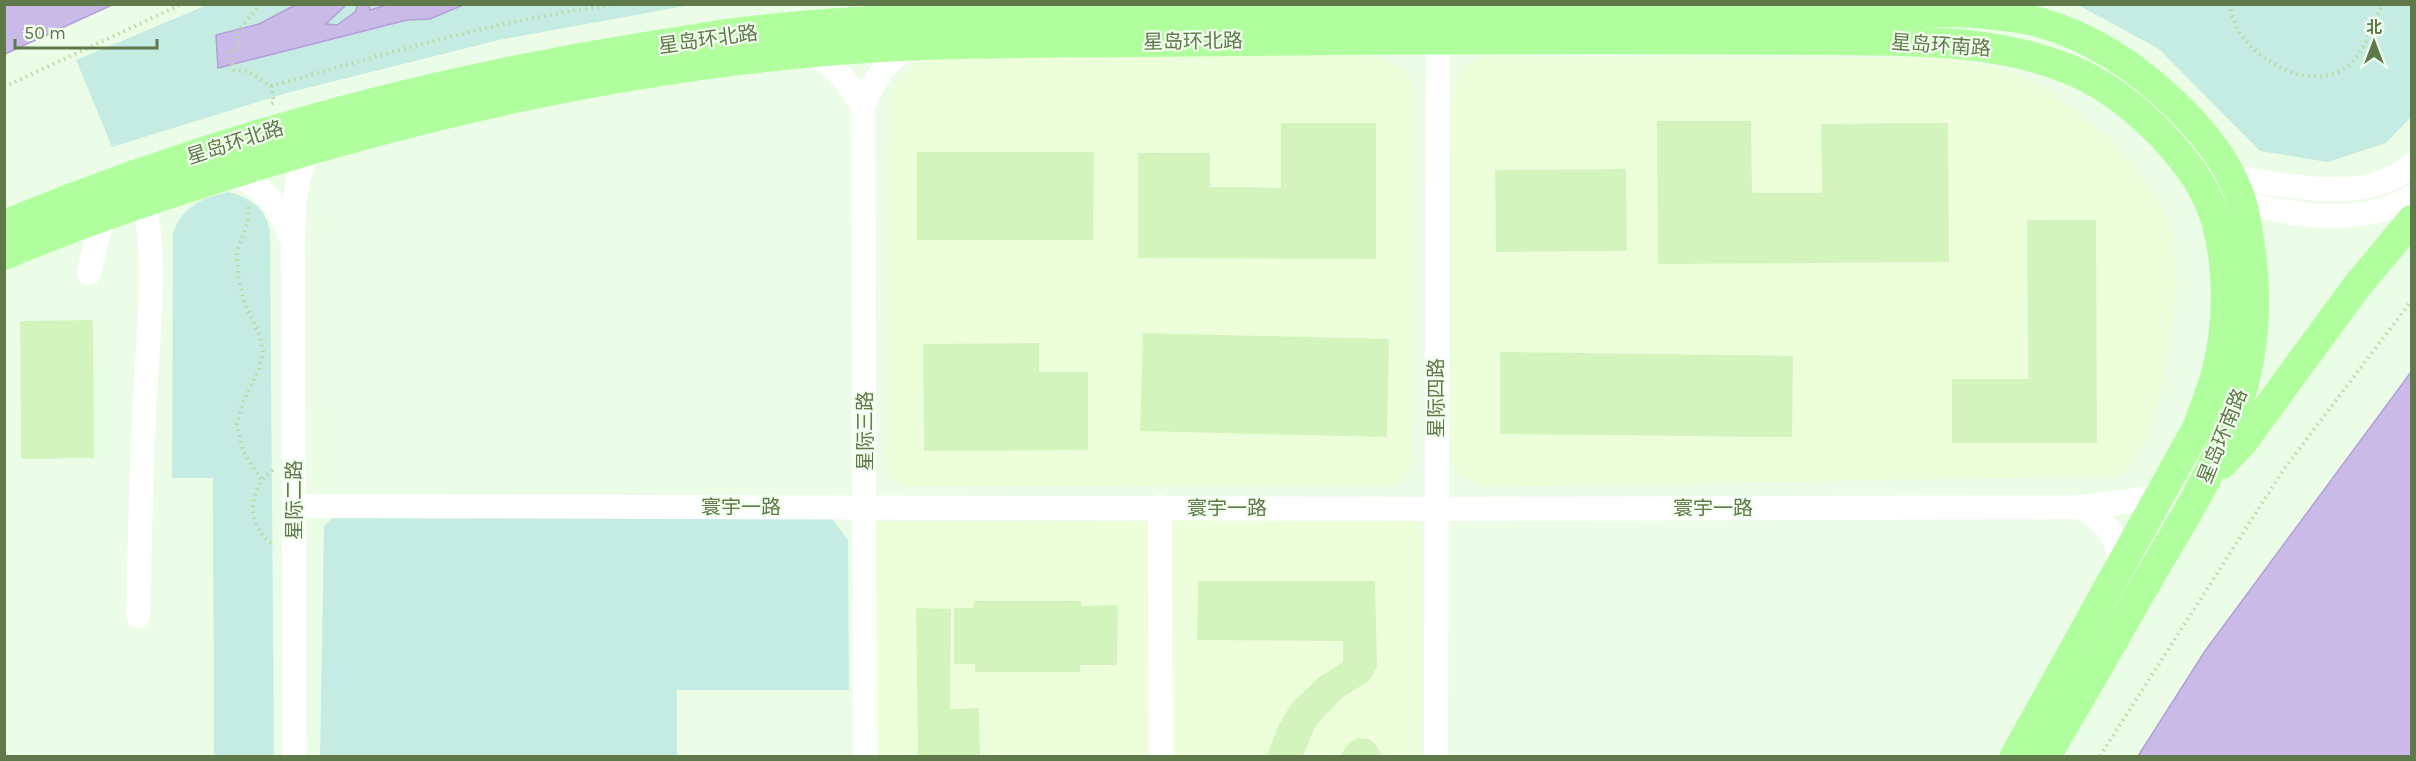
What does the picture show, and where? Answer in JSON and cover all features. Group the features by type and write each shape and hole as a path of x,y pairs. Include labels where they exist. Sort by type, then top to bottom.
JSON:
{"main road":[{"name":"星岛环南路","path":"1438,25 1956,12 2001,15 2038,22 2068,32 2136,69 2160,89 2205,135 2236,190 2255,282 2255,321 2251,357 2239,403 2205,481 2046,756"},
{"name":"星岛环北路","path":"4,225 130,187 247,136 377,100 544,63 742,32 870,21 995,16 1438,25"},
{"name":"星岛环北路","path":"4,255 103,216 130,187 227,174 316,147 459,111 573,87 718,62 914,44 1438,25"},
{"name":"星岛环南路","path":"1438,25 1916,41 2008,50 2082,75 2115,93 2147,120 2177,152 2203,190 2221,244 2224,266 2223,340 2214,380 2196,430 2121,569 2015,756"},
{"path":"2205,481 2242,444 2357,286 2412,220"}],"street":[{"name":"星际四路","path":"1436,756 1438,25"},
{"name":"星际三路","path":"865,756 863,106 872,84 884,66 914,44"},
{"path":"812,52 832,65 846,79 863,106"},
{"name":"星际二路","path":"295,756 293,244 301,172 306,158 316,147"},
{"path":"2236,190 2314,190 2358,187 2382,183 2412,165"},
{"name":"星际二路","path":"227,174 242,178 270,199 282,215 293,244"},
{"path":"2203,190 2212,176 2236,190 2312,216 2341,217 2385,209 2412,197"},
{"path":"130,187 149,228 150,303 143,430 138,616"},
{"path":"89,273 103,216"},
{"name":"寰宇一路","path":"294,506 1436,509 2081,507 2160,497"},
{"path":"1160,507 1161,756"},
{"path":"2081,507 2097,517 2110,530 2119,551 2121,569"}],"path":[{"path":"4,87 182,4"},
{"path":"261,4 236,33 240,48 229,51 234,70 248,71 272,86 454,35 574,10 618,4"},
{"path":"2229,4 2239,34 2264,57 2294,74 2317,76 2339,72 2356,59 2366,44 2376,14 2384,4"},
{"path":"268,107 274,102 272,86"},
{"path":"248,205 248,221 237,252 238,274 244,302 260,336 263,352 259,369 242,404 237,424 239,442 243,451 262,480"},
{"path":"2100,756 2284,469 2412,300"},
{"path":"280,466 262,480 253,500 255,523 268,542 281,549"}],"shaded area":[{"path":"5,4 112,4 112,5 5,54"},
{"path":"297,4 346,5 326,24 337,25 355,12 358,5 369,5 370,10 386,5 463,5 430,19 407,20 218,68 216,35 259,24"},
{"path":"207,5 691,5 499,40 287,93 112,147 76,60"},
{"path":"2078,5 2411,5 2411,117 2386,143 2328,162 2260,151 2159,49"},
{"path":"1372,55 1391,62 1408,74 1413,88 1413,424 1410,469 1397,487 906,486 891,479 885,459 890,90 921,58"},
{"path":"1486,56 1956,58 2007,70 2046,88 2114,142 2157,197 2172,231 2177,285 2161,391 2144,444 2122,476 1487,487 1472,482 1460,474 1451,459 1450,115 1455,85 1467,63"},
{"path":"229,192 251,201 265,216 270,231 274,756 214,756 213,478 172,478 173,234 187,210 202,200"},
{"path":"2411,372 2411,756 2138,756 2205,651"},
{"path":"829,515 848,540 849,690 677,690 677,756 320,756 324,526 333,517"},
{"path":"1421,517 1419,756 1170,756 1169,520"},
{"path":"1147,521 1150,756 874,756 874,522"}],"building":[{"path":"1657,121 1751,121 1752,193 1822,193 1821,124 1948,123 1949,262 1658,264"},
{"path":"1281,123 1376,123 1376,259 1138,258 1138,153 1210,153 1210,187 1281,188"},
{"path":"917,152 1094,152 1093,240 917,240"},
{"path":"1626,169 1627,251 1496,252 1495,170"},
{"path":"2027,220 2096,220 2097,443 1952,443 1952,379 2028,379"},
{"path":"93,320 94,458 21,459 20,321"},
{"path":"1143,333 1389,339 1387,437 1140,431"},
{"path":"1039,343 1039,372 1088,372 1088,450 924,451 923,344"},
{"path":"1500,352 1793,356 1792,437 1500,434"},
{"path":"1198,581 1375,581 1377,667 1369,681 1342,698 1316,725 1303,756 1267,756 1278,726 1292,703 1318,678 1343,662 1343,641 1197,640"},
{"path":"974,601 1081,601 1081,606 1118,605 1117,665 1080,665 1080,672 975,672 975,664 954,664 954,608 973,608"},
{"path":"916,608 951,609 950,709 979,708 980,756 918,756"},
{"path":"1358,738 1369,739 1376,745 1382,756 1340,756 1349,743"}]}
